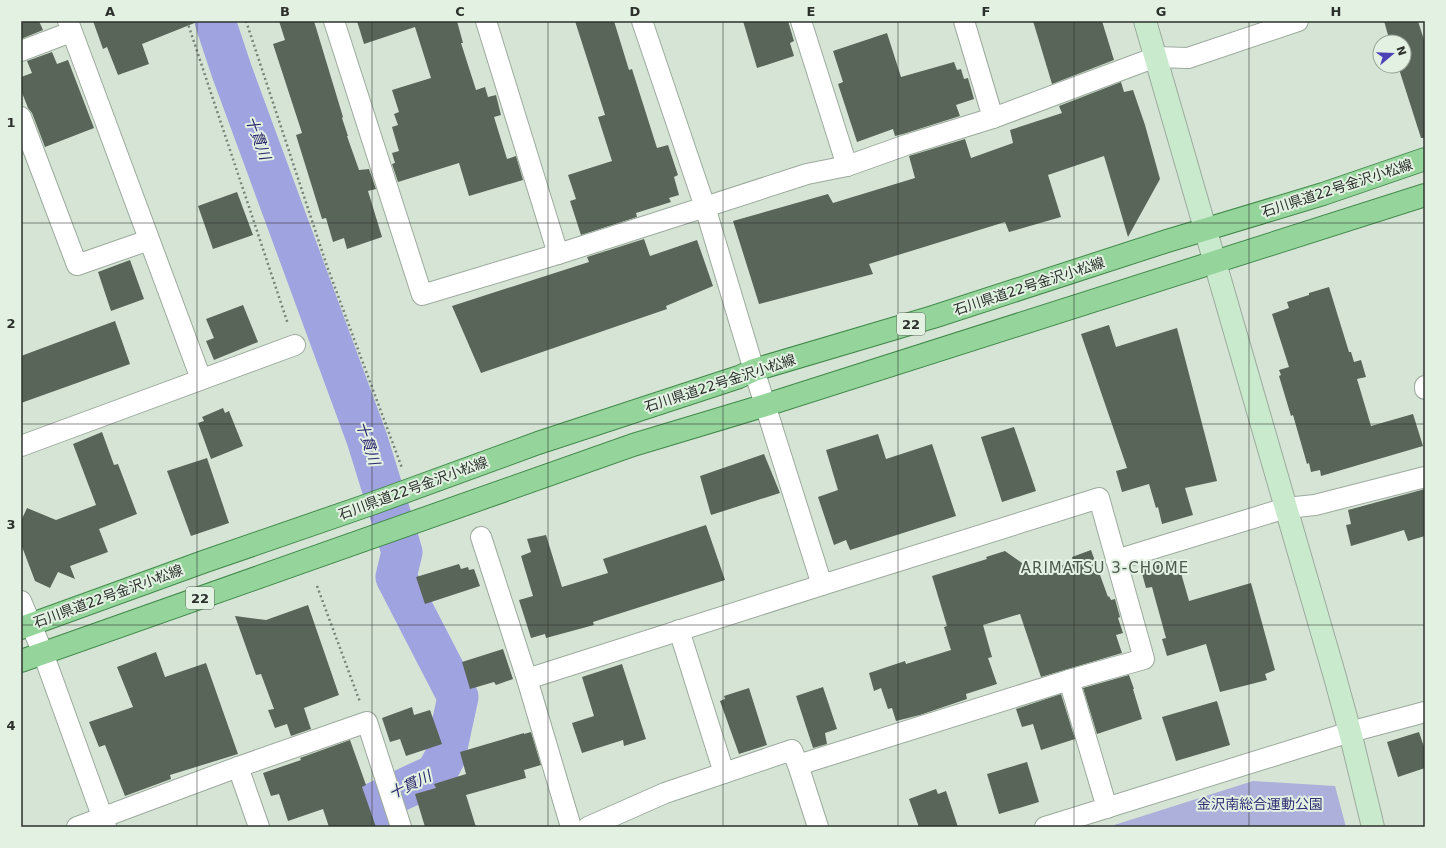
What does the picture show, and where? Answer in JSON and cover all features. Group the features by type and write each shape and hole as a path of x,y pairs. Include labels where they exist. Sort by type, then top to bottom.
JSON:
{"main road":[{"name":"石川県道22号金沢小松線","path":"25,626 210,559 371,504 538,443 739,377 754,370 933,317 1206,229 1323,194 1425,159"},
{"name":"22","path":"21,661 633,446 1425,195"}],"street":[{"path":"334,21 422,295 558,254 807,174 847,166 906,145 993,118 1156,57 1188,58 1298,21"},
{"path":"486,21 558,254"},
{"path":"642,21 705,207 754,370 822,585"},
{"path":"801,21 847,166"},
{"path":"964,21 993,118"},
{"path":"1145,21 1350,732 1373,827"},
{"path":"21,51 69,27 201,379"},
{"path":"21,117 77,265 149,240"},
{"path":"21,446 294,345"},
{"path":"1116,560 1286,508 1315,505 1425,477"},
{"path":"527,679 1099,498 1144,658 798,764"},
{"path":"481,537 527,679 571,827"},
{"path":"21,602 25,626 43,654 104,822"},
{"path":"679,630 724,773"},
{"path":"1069,680 1107,808"},
{"path":"1045,827 1350,732 1425,712"},
{"path":"77,827 104,822 238,767 367,722 401,827"},
{"path":"588,827 665,793 792,750 798,764 818,827"},
{"path":"238,767 259,827"}],"path":[{"path":"187,21 294,345"},
{"path":"246,21 327,266 404,491"},
{"path":"317,586 367,722"}],"green space":[{"name":"金沢南総合運動公園","path":"1253,781 1335,786 1346,827 1108,827"}],"building":[{"path":"21,21 39,21 43,30 21,39"},
{"path":"93,21 197,22 142,44 149,64 118,75 107,47 103,49"},
{"path":"279,21 314,21 343,117 347,136 359,170 369,169 376,189 368,191 382,237 347,249 344,238 333,242 326,218 322,219 296,135 302,133 273,44 285,40"},
{"path":"357,21 457,21 463,43 461,43 476,90 485,87 488,97 496,95 501,115 494,117 507,159 516,156 523,180 469,196 459,163 398,182 392,164 395,163 392,153 399,151 392,127 398,125 394,114 399,112 392,90 431,78 415,27 364,44"},
{"path":"575,21 614,21 629,70 632,69 657,148 668,145 678,175 674,177 679,195 669,198 671,202 636,213 637,217 581,235 570,201 576,199 568,175 612,161 598,117 605,115"},
{"path":"743,21 788,21 794,41 790,43 794,56 757,68"},
{"path":"1033,21 1102,21 1114,60 1052,84"},
{"path":"1384,21 1418,21 1425,43 1425,138 1421,138 1401,74 1412,74 1412,34 1388,34"},
{"path":"887,33 901,77 954,62 957,70 961,69 964,79 968,78 974,99 956,105 960,116 895,136 893,129 857,142 838,84 843,82 833,51"},
{"path":"52,52 57,64 68,60 94,128 45,147 32,113 28,108 21,90 21,77 32,73 27,61"},
{"path":"1121,82 1124,92 1133,90 1145,125 1160,179 1128,237 1104,156 1048,175 1061,217 1009,232 1005,222 869,264 873,274 759,304 733,221 828,194 833,203 915,178 909,156 965,139 971,158 1013,143 1010,130 1062,113 1059,106"},
{"path":"237,192 253,235 213,249 198,206"},
{"path":"644,239 650,256 697,240 713,286 666,306 667,309 481,373 452,306 589,262 587,257"},
{"path":"130,260 144,299 111,311 98,272"},
{"path":"1329,287 1349,352 1351,352 1354,362 1361,360 1366,377 1357,379 1371,426 1413,414 1423,446 1321,476 1320,470 1311,472 1309,463 1307,464 1293,415 1291,416 1279,376 1281,375 1279,370 1289,367 1272,314 1289,308 1287,302"},
{"path":"243,305 258,342 214,360 206,341 214,338 206,319"},
{"path":"115,321 130,364 21,403 21,356"},
{"path":"1109,325 1116,347 1177,328 1217,481 1185,488 1193,515 1162,524 1158,507 1156,508 1149,484 1122,492 1116,471 1127,468 1081,334"},
{"path":"223,408 225,413 229,411 243,446 211,459 198,423 204,421 202,417"},
{"path":"1014,427 1036,491 1002,502 981,437"},
{"path":"102,432 114,465 118,464 137,514 99,529 108,552 70,566 75,579 58,572 50,588 35,581 21,544 21,521 27,508 56,520 96,505 73,444"},
{"path":"878,434 886,459 932,444 956,516 850,550 846,540 834,545 818,497 838,490 826,450"},
{"path":"764,454 780,493 711,515 700,476"},
{"path":"207,458 229,523 191,536 167,471"},
{"path":"1425,489 1425,536 1408,541 1404,530 1351,546 1346,525 1351,524 1348,510"},
{"path":"706,525 725,580 593,622 594,625 546,638 545,634 531,638 519,600 533,596 521,556 531,552 527,539 546,535 562,587 608,573 603,559"},
{"path":"1091,550 1108,597 1109,596 1111,600 1115,599 1120,617 1118,618 1123,633 1116,635 1122,653 1041,677 1020,614 983,625 992,657 988,658 997,684 966,694 967,699 920,715 896,721 892,708 888,709 881,688 874,691 869,673 905,661 906,664 951,650 944,627 947,626 932,576 987,559 986,557 1005,551 1036,573 1073,562 1072,557"},
{"path":"1177,559 1189,601 1251,583 1275,670 1265,674 1267,680 1220,692 1206,644 1167,656 1162,639 1166,638 1152,587 1146,588 1141,570"},
{"path":"459,564 461,569 468,567 469,570 474,569 480,586 425,604 416,577"},
{"path":"308,605 339,695 304,708 311,729 291,736 287,724 275,728 268,710 274,709 261,674 256,675 235,616 266,620"},
{"path":"503,649 513,679 496,685 494,682 470,689 462,662"},
{"path":"156,652 165,677 206,663 238,754 170,775 171,779 125,796 105,745 99,747 89,722 133,707 117,667"},
{"path":"622,664 646,739 624,746 623,740 582,753 572,723 594,716 582,677"},
{"path":"1129,675 1142,719 1097,734 1083,688"},
{"path":"823,687 837,729 825,733 827,744 813,748 796,696"},
{"path":"749,688 767,745 739,754 720,701 725,699 724,696"},
{"path":"1061,694 1075,739 1041,750 1033,724 1022,727 1016,709"},
{"path":"1217,701 1230,745 1176,761 1162,717"},
{"path":"412,707 414,715 430,710 442,744 406,756 400,739 390,742 382,718"},
{"path":"531,732 541,765 524,770 526,778 466,795 476,827 425,827 415,794 436,788 434,784 466,774 460,752"},
{"path":"1419,732 1425,750 1425,768 1398,777 1387,742"},
{"path":"350,740 366,785 362,787 376,827 329,827 323,809 288,821 279,794 271,796 263,773 301,760 300,758"},
{"path":"1027,762 1039,802 999,814 987,774"},
{"path":"936,789 938,794 946,791 958,827 919,827 909,799"}],"waterway":[{"name":"十貫川","path":"215,21 232,72 367,439 402,552 396,577 458,697 445,757 436,774 376,802 385,827"}],"district":[{"name":"ARIMATSU 3-CHOME","path":"1105,568"}]}
